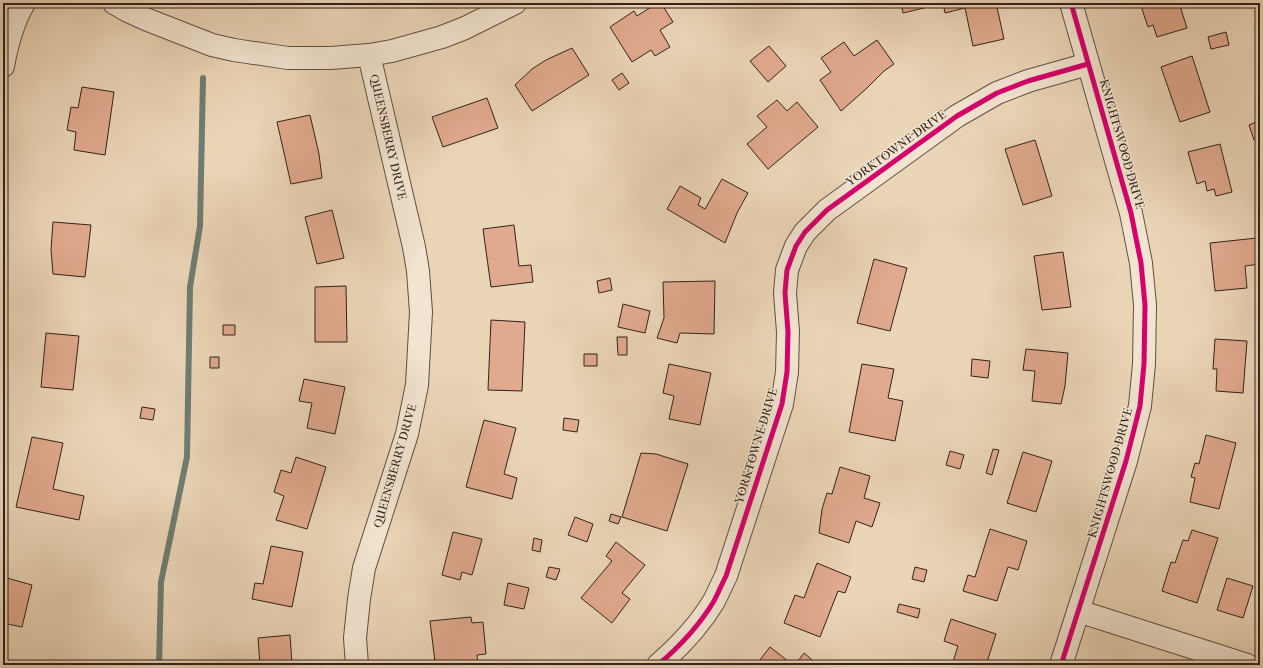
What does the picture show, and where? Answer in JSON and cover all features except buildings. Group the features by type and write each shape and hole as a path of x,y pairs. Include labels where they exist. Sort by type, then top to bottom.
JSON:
{"street":[{"path":"3,66 9,39 24,3"},
{"path":"114,3 148,20 212,45 234,50 288,58 331,58 369,55 392,51 442,37 465,28 515,3"},
{"name":"KNIGHTSWOOD DRIVE","path":"1061,665 1126,461 1140,406 1144,364 1145,305 1141,263 1131,213 1071,3"},
{"name":"QUEENSBERRY DRIVE","path":"357,665 355,638 364,568 407,434 414,406 417,385 420,312 418,271 414,247 369,55"},
{"name":"YORKTOWNE DRIVE","path":"658,665 689,635 713,602 726,576 782,404 787,372 788,332 785,292 787,270 796,246 805,232 828,210 957,116 997,93 1088,64"},
{"path":"1078,611 1247,665"}],"waterway":[{"path":"159,665 161,582 187,457 190,287 200,226 203,78"}],"cycle path":[{"path":"1061,665 1126,461 1140,406 1144,364 1145,305 1141,263 1131,213 1071,3"},
{"path":"658,665 674,651 702,619 714,601 726,576 782,404 787,372 788,332 785,293 787,270 796,246 805,232 827,210 957,116 997,93 1028,81 1088,64"}]}
